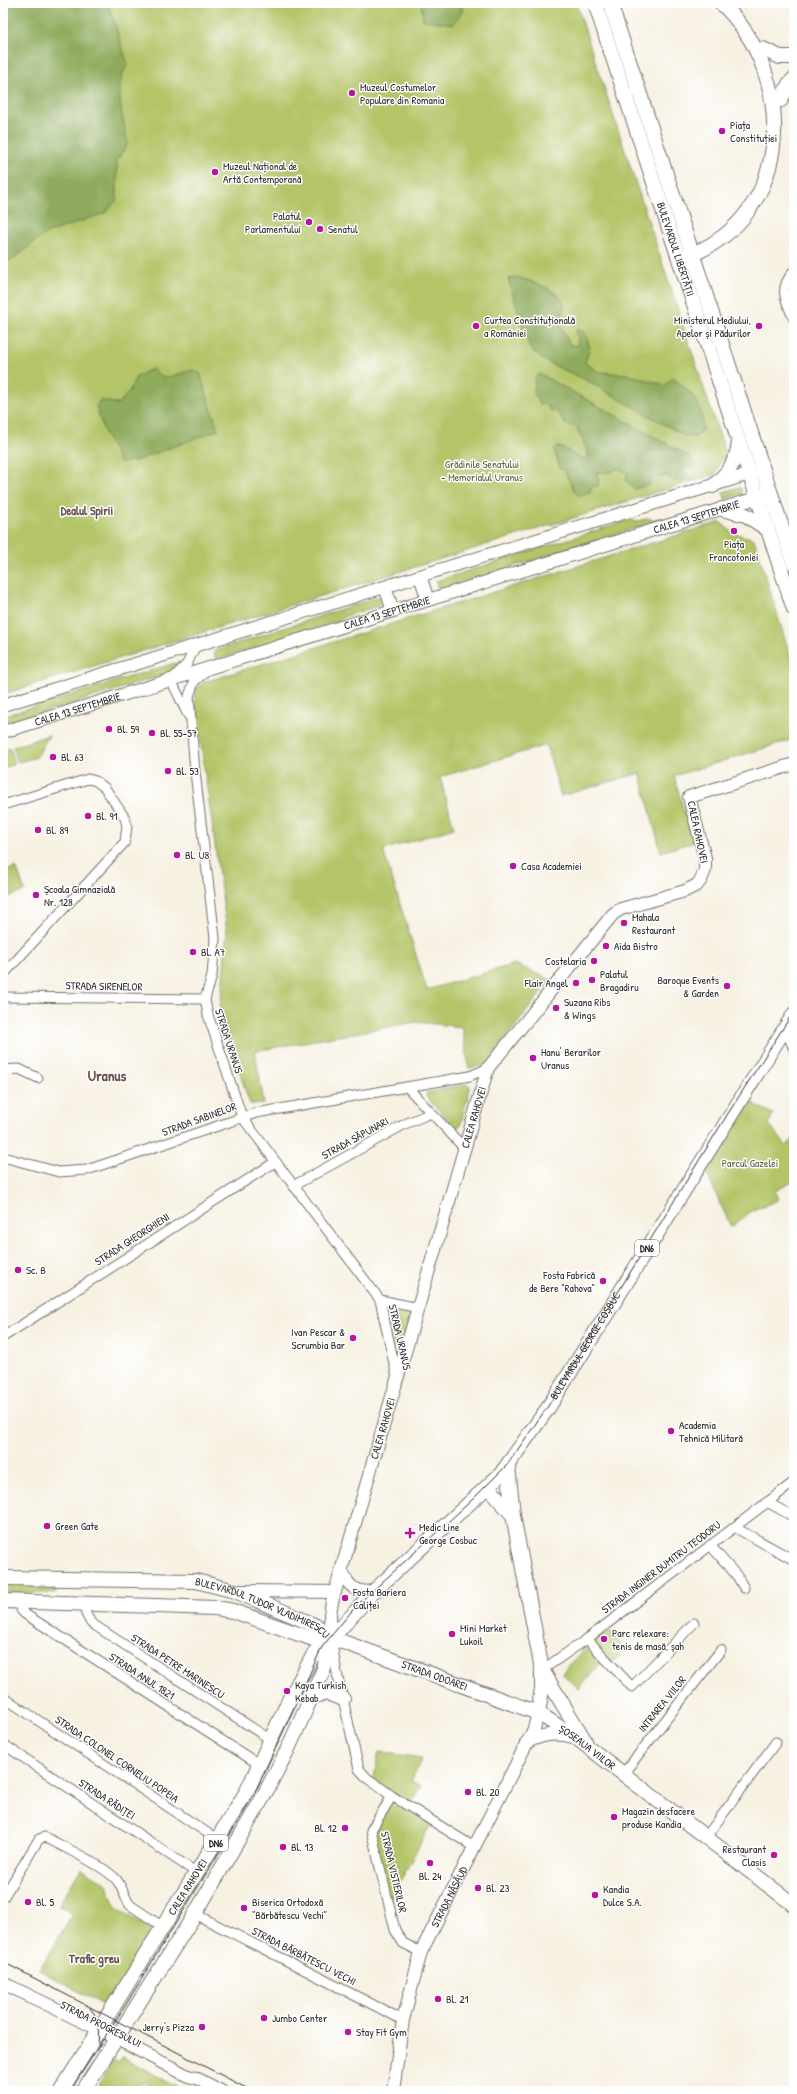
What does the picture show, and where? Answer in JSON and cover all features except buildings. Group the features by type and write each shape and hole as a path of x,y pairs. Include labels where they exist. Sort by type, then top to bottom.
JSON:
{"main road":[{"name":"BULEVARDUL LIBERTĂȚII","path":"595,3 763,470 794,564"},
{"name":"BULEVARDUL LIBERTĂȚII","path":"610,3 687,257 739,443 794,609"},
{"path":"687,257 709,247 731,232 748,215 762,195 774,171 779,152 782,122 781,100 775,74 763,49 741,20 721,3"},
{"path":"763,49 780,57 794,57"},
{"path":"781,100 789,84 794,79"},
{"path":"713,486 734,464 739,443"},
{"path":"3,705 763,470"},
{"name":"CALEA 13 SEPTEMBRIE","path":"3,732 210,669 770,493"},
{"path":"722,509 746,515 767,529"},
{"path":"420,576 428,600"},
{"path":"385,587 394,611"},
{"name":"CALEA RAHOVEI","path":"83,2091 117,2035 195,1914 272,1779 324,1670 331,1639 330,1614 335,1592 488,1068 613,914 621,909 691,889 701,880 705,870 705,858 689,797 794,764"},
{"name":"BULEVARDUL GEORGE COȘBUC","path":"331,1639 374,1591 488,1488 508,1466 548,1408 794,1014"},
{"path":"508,1466 513,1515 542,1670 542,1689 538,1713"},
{"path":"488,1488 513,1515"},
{"path":"342,1571 346,1581 354,1589 362,1592 374,1591"},
{"name":"BULEVARDUL TUDOR VLADIMIRESCU","path":"3,1578 196,1581 235,1591 318,1627 331,1639"},
{"path":"62,1579 62,1602"},
{"path":"235,1591 335,1592"},
{"name":"BULEVARDUL TUDOR VLADIMIRESCU","path":"3,1600 216,1608 234,1611 313,1640 331,1639"},
{"name":"CALEA RAHOVEI","path":"61,2091 247,1791 308,1665 318,1648 331,1639"},
{"name":"STRADA ODOAREI","path":"331,1639 357,1647 538,1713"},
{"path":"542,1670 588,1747"},
{"path":"311,1698 327,1694 343,1699"},
{"name":"ȘOSEAUA VIILOR","path":"538,1713 575,1737 794,1905"},
{"name":"STRADA NĂSĂUD","path":"393,2091 403,2020 421,1952 526,1743 538,1713"},
{"path":"526,1743 546,1735 557,1734 575,1737"},
{"name":"STRADA PROGRESULUI","path":"3,1975 100,2027"},
{"name":"STRADA PROGRESULUI","path":"3,1983 117,2035 188,2076 196,2078 221,2091"}],"street":[{"path":"794,271 786,280 784,289 794,319"},
{"path":"171,680 187,664 196,646"},
{"name":"STRADA URANUS","path":"210,669 198,678 192,686 190,696 191,720 215,938 212,976 205,999 208,1016 242,1117 380,1300 398,1378"},
{"name":"STRADA URANUS","path":"171,680 191,720"},
{"path":"3,805 88,779 100,783 108,791 125,818 128,830 125,842 3,975"},
{"name":"STRADA SIRENELOR","path":"3,997 205,999"},
{"path":"785,1029 794,1049"},
{"name":"STRADA SABINELOR","path":"3,1158 59,1172 87,1170 242,1117 287,1106 407,1088 470,1076 488,1068"},
{"path":"3,1070 18,1069 38,1078"},
{"path":"407,1088 465,1149"},
{"name":"STRADA SĂPUNARI","path":"293,1186 405,1124 431,1113"},
{"name":"STRADA GHEORGHIENI","path":"3,1337 275,1162"},
{"name":"STRADA URANUS","path":"380,1300 418,1308"},
{"name":"STRADA INGINER DUMITRU TEODORU","path":"542,1670 587,1639 794,1482"},
{"path":"767,1502 794,1517"},
{"path":"734,1527 794,1560"},
{"path":"710,1545 737,1576 744,1588"},
{"name":"STRADA ANUL 1821","path":"20,1601 21,1610 25,1614 260,1766"},
{"name":"STRADA PETRE MARINESCU","path":"85,1602 86,1614 91,1623 271,1740"},
{"path":"587,1639 632,1687 694,1623"},
{"path":"331,1639 359,1768 367,1778 392,1796 474,1846"},
{"name":"INTRAREA VIILOR","path":"623,1774 721,1650"},
{"name":"STRADA COLONEL CORNELIU POPEIA","path":"3,1697 218,1840"},
{"path":"706,1837 776,1742"},
{"name":"STRADA RĂDIȚEI","path":"3,1744 197,1873"},
{"name":"STRADA VISTIERILOR","path":"392,1796 371,1830 395,1930 403,1943 421,1952"},
{"path":"3,1898 39,1839 45,1837 109,1874 119,1883 126,1900 130,1905 163,1927"},
{"name":"STRADA BĂRBĂTESCU VECHI","path":"195,1914 403,2020"}],"green space":[{"name":"Grădinile Senatului – Memorialul Uranus","path":"3,3 576,3 726,455 720,462 716,474 3,694"},
{"path":"3,3 108,3 128,65 123,73 121,82 120,103 128,144 117,160 117,200 105,213 45,234 12,260 3,261"},
{"path":"421,3 462,3 462,14 454,24 423,20"},
{"path":"514,277 527,280 549,289 561,299 564,304 564,310 561,317 561,325 570,345 577,345 578,339 576,330 585,332 590,348 585,363 599,372 627,374 665,385 673,378 695,399 700,412 703,429 696,437 685,436 586,380 545,361 530,349 508,279"},
{"path":"152,369 164,378 193,370 200,373 218,430 135,461 120,463 105,434 96,407 100,400 118,404 129,392 136,377"},
{"path":"540,374 691,457 695,466 692,468 685,466 683,471 687,473 688,479 674,481 668,475 658,478 654,476 649,485 634,489 626,481 627,473 618,468 611,472 596,473 599,480 598,486 592,487 589,494 578,495 564,470 560,469 554,450 557,447 561,448 584,459 589,456 576,427 566,425 558,413 550,410 547,405 539,404 533,390 535,387 535,377"},
{"path":"739,487 742,490 741,494 725,499 723,492"},
{"path":"650,518 651,520 660,518 661,520 438,590 436,581 632,519 633,522"},
{"path":"720,522 733,533 754,539 794,668 794,739 674,776 693,842 661,852 640,773 561,796 546,745 440,777 454,828 383,850 427,990 515,964 551,980 485,1065 469,1068 462,1027 416,1022 255,1051 264,1104 250,1104 220,1013 227,932 194,694 197,688 204,682"},
{"path":"384,595 387,603 346,616 341,620 216,660 214,651"},
{"path":"175,663 180,665 177,671 3,725 3,716"},
{"path":"49,735 37,757 18,762 13,747"},
{"path":"10,748 15,764 3,768 3,750"},
{"path":"16,867 25,891 3,899 3,872"},
{"path":"467,1084 470,1086 470,1089 460,1126 456,1128 427,1098 426,1093"},
{"name":"Parcul Gazelei","path":"747,1100 773,1114 769,1124 786,1146 794,1139 794,1181 775,1191 778,1200 753,1210 731,1227 704,1168"},
{"path":"395,1308 405,1308 411,1314 403,1349 394,1349 387,1318 388,1313"},
{"path":"3,1583 56,1585 56,1593 3,1593"},
{"path":"607,1628 626,1650 612,1663 592,1641"},
{"path":"587,1647 602,1662 578,1689 562,1673"},
{"path":"379,1752 422,1758 411,1781 421,1786 410,1807 432,1822 388,1904 371,1830 392,1796 373,1782"},
{"path":"81,1868 106,1883 116,1908 154,1931 107,2007 39,1970 73,1914 59,1905"},
{"path":"123,2057 183,2091 162,2091 146,2083 137,2085 134,2091 95,2091 113,2060 119,2063"}],"tram line":[{"path":"70,2091 125,2006 245,1810 259,1784 322,1647 356,1606 472,1500 507,1465 548,1406 727,1115 794,1011"},
{"path":"3,1962 252,2091"},
{"path":"90,2008 96,2017 99,2030 98,2045"}],"place":[{"name":"Muzeul Costumelor Populare din Romania","path":"352,93"},
{"name":"Piața Constituției","path":"722,131"},
{"name":"Muzeul Național de Artă Contemporană","path":"215,172"},
{"name":"Palatul Parlamentului","path":"309,222"},
{"name":"Senatul","path":"320,229"},
{"name":"Curtea Constituțională a României","path":"476,326"},
{"name":"Ministerul Mediului, Apelor și Pădurilor","path":"759,326"},
{"name":"Piața Francofoniei","path":"734,531"},
{"name":"Bl. 59","path":"109,729"},
{"name":"Bl. 55-57","path":"152,733"},
{"name":"Bl. 63","path":"53,757"},
{"name":"Bl. 53","path":"168,771"},
{"name":"Bl. 91","path":"88,816"},
{"name":"Bl. 89","path":"38,830"},
{"name":"Bl. U8","path":"177,855"},
{"name":"Casa Academiei","path":"513,866"},
{"name":"Școala Gimnazială Nr. 128","path":"36,895"},
{"name":"Mahala Restaurant","path":"624,923"},
{"name":"Aida Bistro","path":"606,946"},
{"name":"Bl. A7","path":"193,952"},
{"name":"Costelaria","path":"594,961"},
{"name":"Palatul Bragadiru","path":"592,980"},
{"name":"Flair Angel","path":"576,983"},
{"name":"Baroque Events & Garden","path":"727,986"},
{"name":"Suzana Ribs & Wings","path":"556,1008"},
{"name":"Hanu' Berarilor Uranus","path":"533,1058"},
{"name":"Sc. B","path":"18,1270"},
{"name":"Fosta Fabrică de Bere \"Rahova\"","path":"603,1281"},
{"name":"Ivan Pescar & Scrumbia Bar","path":"353,1338"},
{"name":"Academia Tehnică Militară","path":"671,1431"},
{"name":"Green Gate","path":"47,1526"},
{"name":"Medic Line George Cosbuc","path":"410,1533"},
{"name":"Fosta Bariera Caliței","path":"345,1598"},
{"name":"Mini Market Lukoil","path":"452,1634"},
{"name":"Parc relexare: tenis de masă, șah","path":"604,1639"},
{"name":"Kaya Turkish Kebab","path":"287,1691"},
{"name":"Bl. 20","path":"468,1792"},
{"name":"Magazin desfacere produse Kandia","path":"614,1817"},
{"name":"Bl. 12","path":"345,1828"},
{"name":"Bl. 13","path":"283,1847"},
{"name":"Restaurant Clasis","path":"774,1855"},
{"name":"Bl. 24","path":"430,1863"},
{"name":"Bl. 23","path":"478,1888"},
{"name":"Kandia Dulce S.A.","path":"595,1895"},
{"name":"Bl. 5","path":"28,1902"},
{"name":"Biserica Ortodoxă \"Bărbătescu Vechi\"","path":"244,1908"},
{"name":"Bl. 21","path":"438,1999"},
{"name":"Jumbo Center","path":"264,2018"},
{"name":"Jerry's Pizza","path":"202,2027"},
{"name":"Stay Fit Gym","path":"348,2032"}],"district":[{"name":"Dealul Spirii","path":"87,510"},
{"name":"Uranus","path":"107,1075"},
{"name":"Trafic greu","path":"94,1958"}]}
